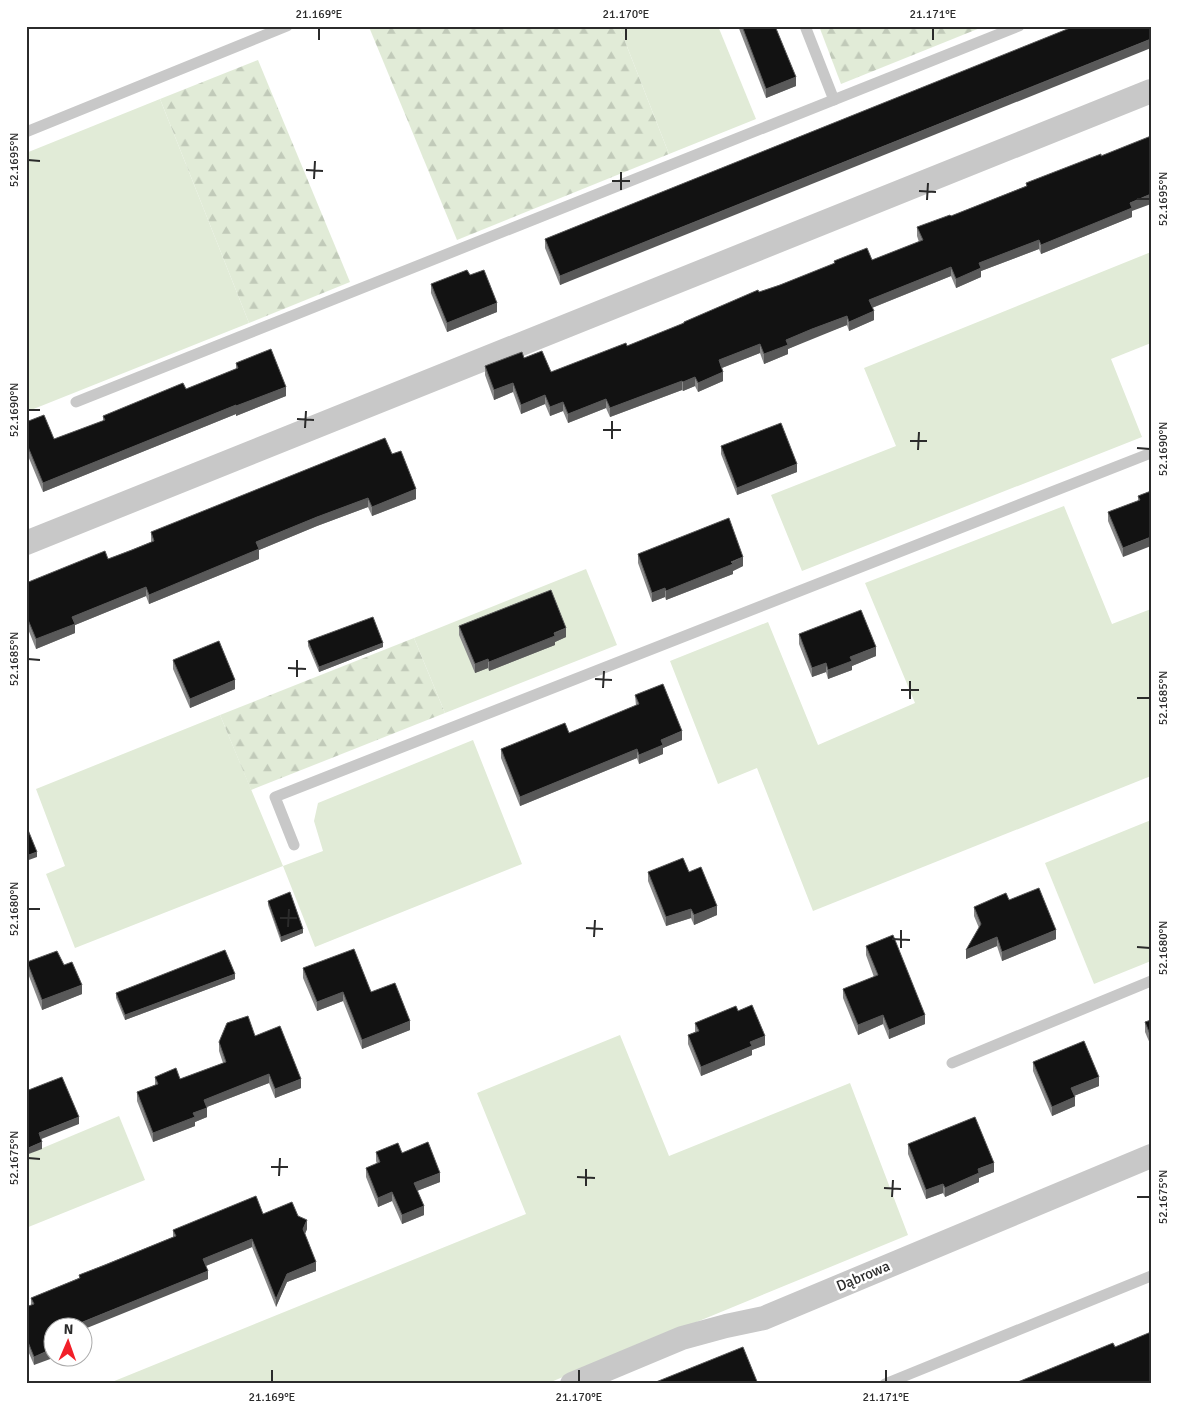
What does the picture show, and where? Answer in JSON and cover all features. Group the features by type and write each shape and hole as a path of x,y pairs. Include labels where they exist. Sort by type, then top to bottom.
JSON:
{"street":[{"path":"26,543 1151,91"},
{"name":"Dąbrowa","path":"572,1384 682,1338 764,1318 1151,1156"}],"lane":[{"path":"26,132 287,26"},
{"path":"805,26 834,100"},
{"path":"76,402 1019,26"},
{"path":"294,845 275,797 1151,453"},
{"path":"952,1063 1151,981"},
{"path":"886,1384 1151,1276"}],"green space":[{"path":"619,26 718,26 756,119 669,154"},
{"path":"619,26 669,154 457,240 369,27"},
{"path":"819,26 985,26 841,84"},
{"path":"258,60 350,282 249,323 160,99"},
{"path":"160,99 249,323 26,412 26,153"},
{"path":"1151,252 1151,343 1111,359 1142,437 802,571 771,495 896,446 864,368"},
{"path":"1064,506 1112,624 1151,609 1151,776 813,911 757,768 718,784 670,661 768,622 818,745 915,703 865,583"},
{"path":"586,569 617,645 445,713 414,638"},
{"path":"414,638 445,713 251,790 220,715"},
{"path":"220,715 283,866 75,948 46,874 65,866 36,789"},
{"path":"473,740 522,864 315,947 283,866 323,851 314,821 318,803"},
{"path":"1151,820 1151,961 1094,984 1045,863"},
{"path":"620,1035 669,1156 850,1083 908,1235 546,1384 107,1384 526,1214 477,1093"},
{"path":"119,1116 145,1180 26,1228 26,1155"}],"building":[{"path":"742,26 775,26 796,77 766,89"},
{"path":"1075,26 1151,26 1151,39 560,276 545,239"},
{"path":"1151,136 1151,194 1130,203 1132,208 1041,245 1039,240 979,263 981,268 956,279 951,267 869,300 874,311 849,322 847,316 812,329 786,340 788,345 764,354 760,344 719,360 723,372 698,383 695,377 610,408 606,399 568,414 563,402 550,407 545,395 521,405 513,383 494,390 485,366 522,352 524,358 542,351 551,372 626,343 627,346 758,290 759,292 780,285 867,248 872,260 923,240 917,227 951,216 1027,186 1026,183"},
{"path":"467,270 470,275 484,270 497,303 447,323 431,284"},
{"path":"271,349 286,387 236,405 43,483 26,442 26,422 44,415 54,439 105,420 103,416 183,383 186,389 238,368 236,363"},
{"path":"781,423 797,464 737,488 721,446"},
{"path":"385,438 392,454 401,451 416,489 372,507 368,498 317,517 256,542 259,549 149,595 146,587 72,617 75,624 36,639 26,615 26,583 105,551 108,559 132,550 154,541 151,532"},
{"path":"1151,491 1151,537 1123,548 1108,512 1140,500 1138,496"},
{"path":"729,518 743,557 731,562 733,564 666,591 665,588 652,593 638,554"},
{"path":"551,590 566,628 554,633 555,636 489,662 488,659 475,664 459,626"},
{"path":"861,610 876,647 850,657 852,661 828,670 826,663 812,668 799,634"},
{"path":"373,617 383,643 319,667 308,641"},
{"path":"219,641 235,680 190,699 173,660"},
{"path":"663,684 682,731 661,740 663,745 639,755 637,749 520,797 501,749 565,723 569,733 639,704 635,695"},
{"path":"26,825 37,852 26,856"},
{"path":"683,858 689,872 701,867 717,906 694,915 691,909 666,917 648,872"},
{"path":"1039,888 1056,930 1002,952 997,937 966,950 981,924 974,907 1006,893 1009,900"},
{"path":"290,892 303,929 281,937 268,901"},
{"path":"893,935 925,1015 889,1030 883,1015 858,1025 843,989 878,975 866,946"},
{"path":"354,949 371,992 395,983 410,1021 362,1040 343,992 317,1002 303,968"},
{"path":"225,950 235,974 125,1015 116,993"},
{"path":"57,951 64,965 72,962 82,985 42,1000 27,962"},
{"path":"752,1005 765,1036 750,1042 752,1046 701,1067 688,1035 699,1031 695,1023 736,1006 738,1011"},
{"path":"248,1016 255,1036 280,1026 301,1079 275,1089 269,1074 204,1100 207,1108 193,1113 195,1117 153,1133 137,1092 158,1084 155,1077 176,1068 180,1079 226,1062 219,1042 227,1023"},
{"path":"1151,1020 1151,1037 1145,1022"},
{"path":"1084,1041 1099,1077 1071,1088 1075,1097 1052,1107 1033,1062"},
{"path":"62,1077 79,1117 39,1133 42,1142 26,1149 26,1091"},
{"path":"975,1117 994,1163 978,1169 979,1173 945,1188 943,1184 926,1190 908,1144"},
{"path":"428,1142 440,1173 414,1183 424,1206 402,1215 392,1192 378,1198 366,1168 380,1162 376,1152 398,1143 402,1153"},
{"path":"256,1196 263,1214 292,1202 298,1216 307,1220 303,1229 316,1262 287,1274 276,1299 252,1239 203,1259 208,1271 92,1318 42,1318 42,1353 34,1357 26,1337 26,1307 34,1304 31,1298 80,1278 79,1275 176,1236 173,1230"},
{"path":"1151,1332 1151,1384 1013,1384 1113,1343 1115,1347"},
{"path":"743,1347 758,1384 651,1384"}]}
